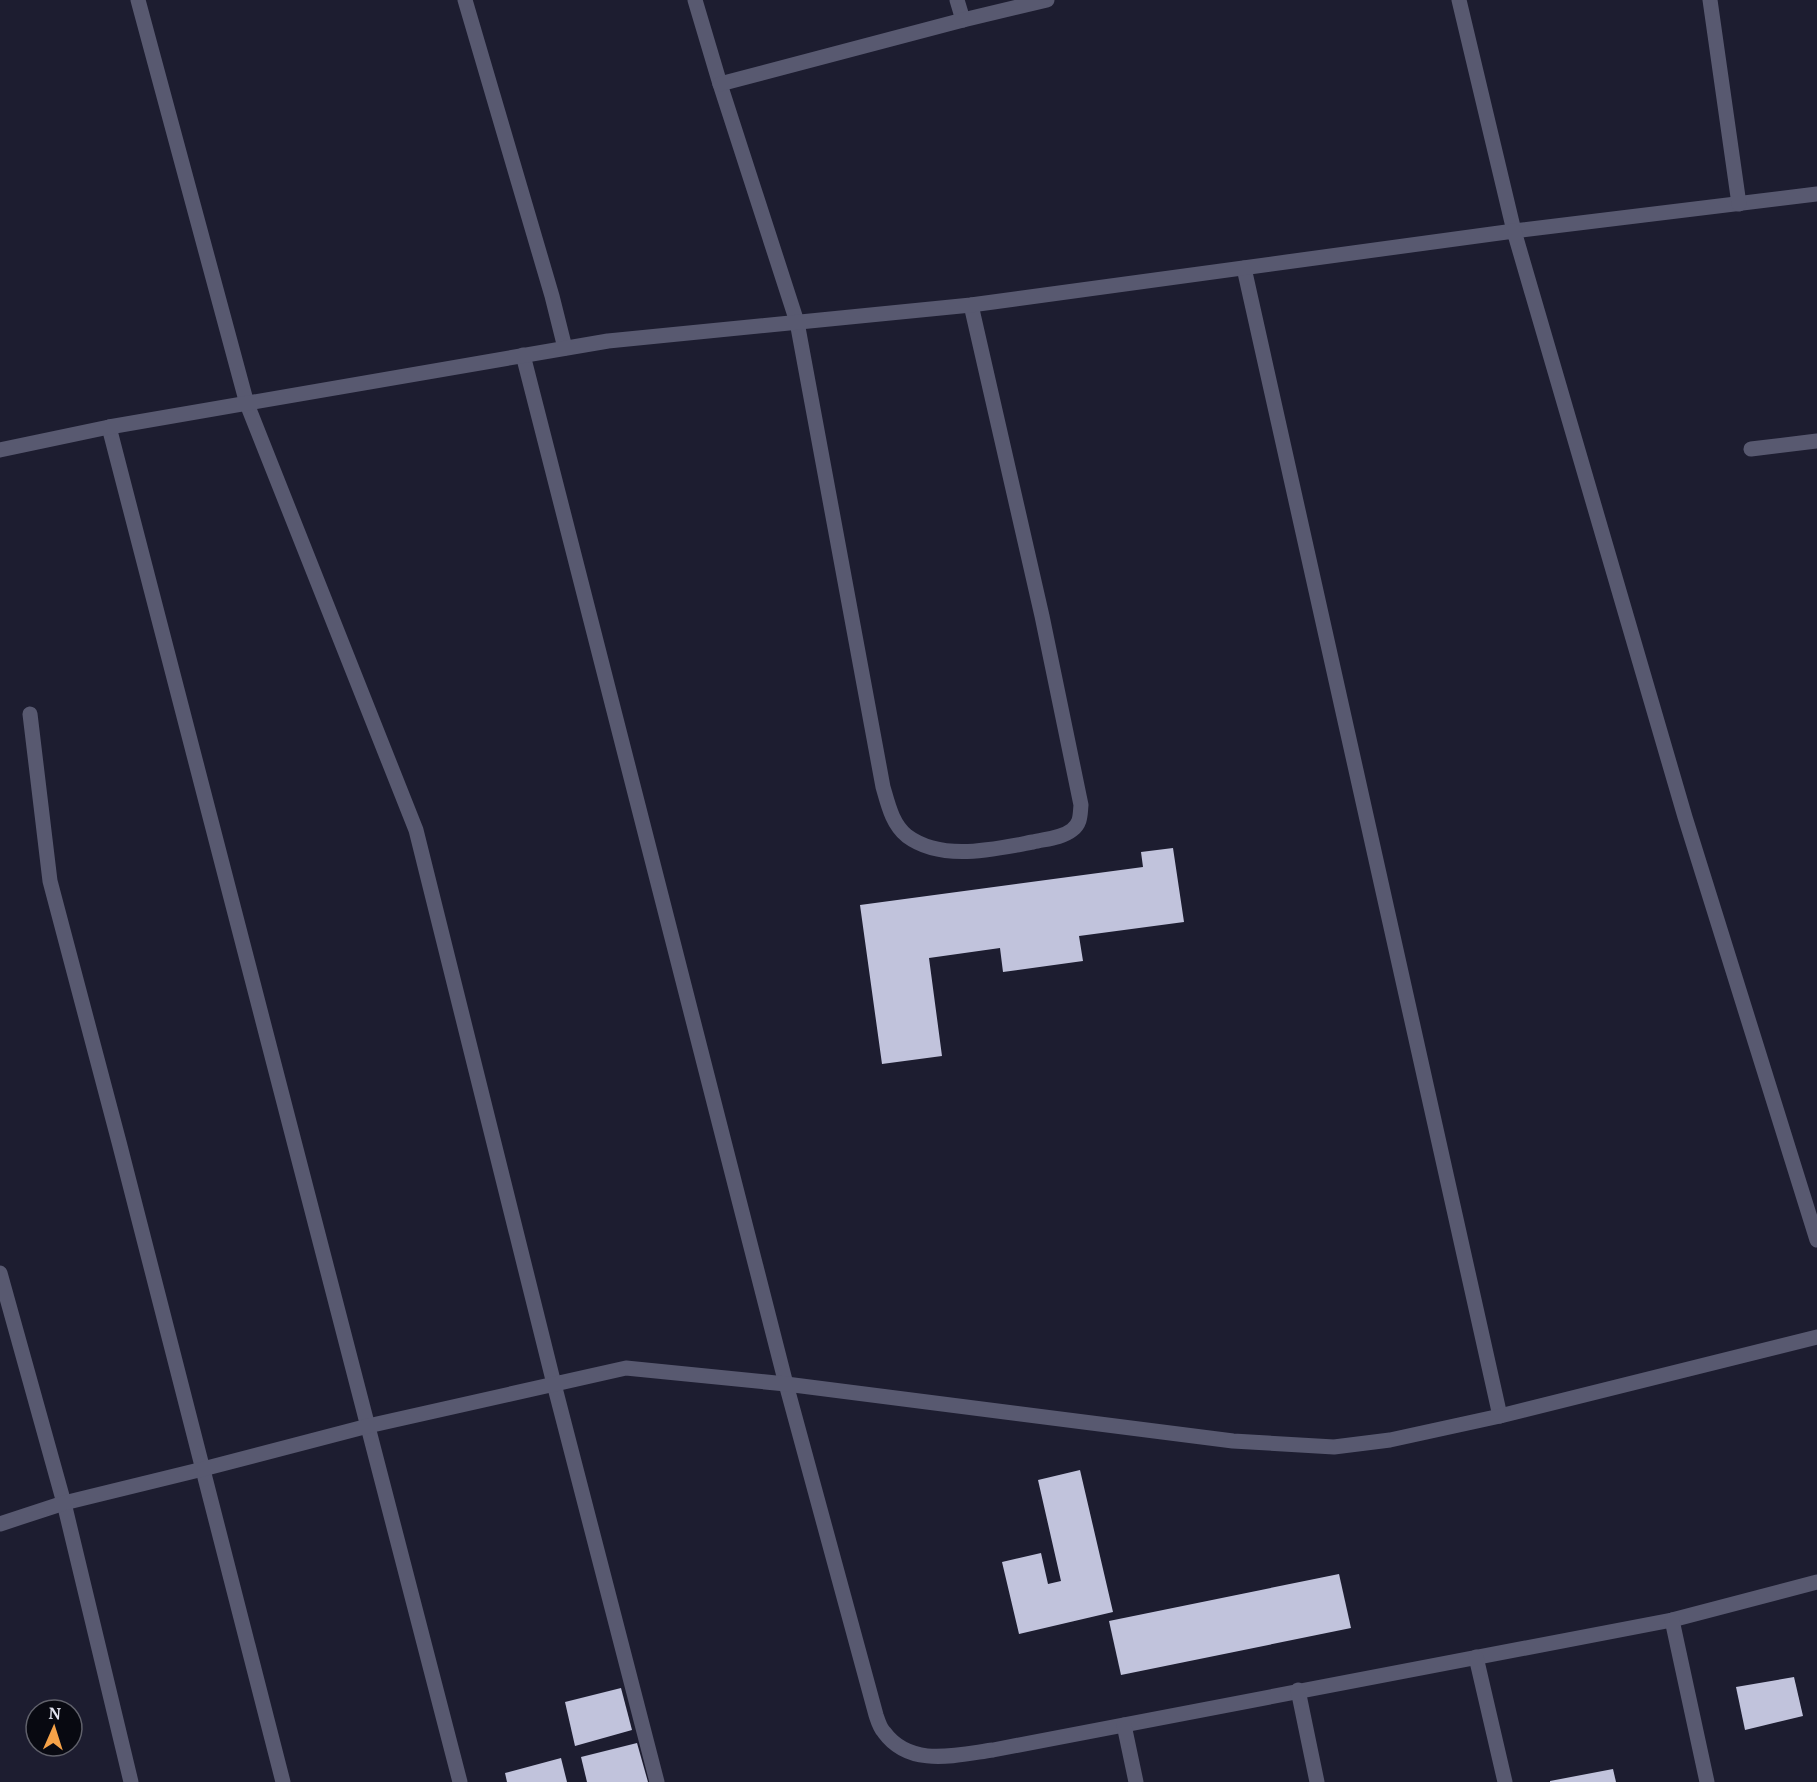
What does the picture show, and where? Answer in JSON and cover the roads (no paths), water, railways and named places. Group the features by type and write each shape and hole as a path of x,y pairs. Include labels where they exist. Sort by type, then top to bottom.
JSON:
{"street":[{"path":"138,0 247,404 416,830 554,1384 657,1782"},
{"path":"465,0 552,296 565,348"},
{"path":"695,0 797,322 883,787 893,819 906,835 928,847 951,851 988,850 1058,837 1072,831 1080,821 1081,805 1042,616 971,305"},
{"path":"957,0 963,20"},
{"path":"720,84 1047,0"},
{"path":"1459,0 1514,231 1682,805 1817,1240"},
{"path":"1710,0 1739,204"},
{"path":"0,450 109,428 608,341 971,305 1514,231 1817,194"},
{"path":"1244,268 1500,1416"},
{"path":"523,355 786,1384 876,1715 884,1732 901,1748 917,1755 939,1757 1004,1748 1672,1620 1817,1582"},
{"path":"109,428 460,1782"},
{"path":"1751,449 1817,441"},
{"path":"30,714 50,881 283,1782"},
{"path":"0,1273 64,1503 131,1782"},
{"path":"0,1524 64,1503 368,1426 626,1368 786,1384 1233,1441 1334,1447 1390,1440 1500,1416 1817,1337"},
{"path":"1672,1620 1707,1782"},
{"path":"1476,1657 1505,1782"},
{"path":"1299,1690 1317,1782"},
{"path":"1124,1725 1136,1782"}]}
